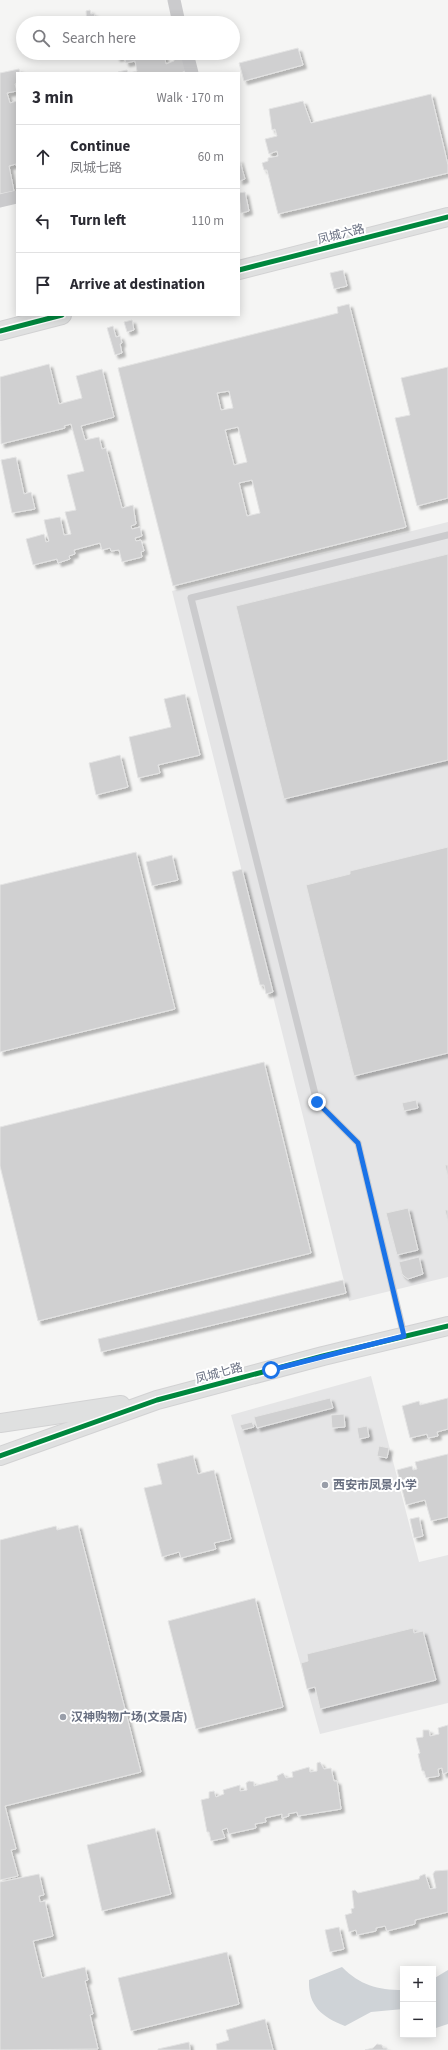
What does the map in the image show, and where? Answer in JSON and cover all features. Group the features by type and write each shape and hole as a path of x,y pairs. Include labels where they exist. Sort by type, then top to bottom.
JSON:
{"street":[{"path":"174,0 177,16"},
{"path":"189,60 192,72"},
{"path":"0,201 16,197"},
{"name":"凤城六路","path":"240,270 448,217"},
{"path":"0,331 58,316"},
{"name":"凤城七路","path":"0,1456 157,1400 448,1326"},
{"name":"凤城七路","path":"0,1423 157,1400"}],"lane":[{"path":"404,1336 358,1143 317,1102 191,598 448,535"}],"shaded area":[{"path":"448,522 448,1277 349,1301 172,591"},
{"name":"西安市凤景小学","path":"371,1376 419,1562 448,1555 448,1703 320,1734 231,1415"},
{"path":"342,1967 362,1982 385,1989 400,1990 400,2009 371,2012 345,2026 330,2019 314,2004 309,1989 309,1980"},
{"path":"448,1970 448,2024 436,2028 436,2002 436,1977"}],"building":[{"path":"90,10 91,14 94,13 95,16 86,16 86,11"},
{"path":"298,48 303,65 244,81 239,63"},
{"path":"125,60 165,60 166,64 174,60 185,60 187,70 183,72 133,72 137,71 135,61 126,63"},
{"path":"19,69 20,72 16,72 16,91 7,93 10,103 16,101 16,164 9,166 14,191 0,194 0,73"},
{"path":"431,94 448,165 448,173 278,214 267,170 264,170 262,163 268,161 268,158 278,156 277,151 269,154 265,139 277,136 275,129 272,130 269,109 303,101 311,123"},
{"path":"240,162 245,179 240,181"},
{"path":"245,192 249,211 241,213 240,193"},
{"path":"343,270 347,286 334,289 330,273"},
{"path":"349,304 406,527 173,586 118,368 338,313 337,307","holes":["229,391 233,408 221,410 217,393","238,427 247,462 234,465 225,430","252,480 260,513 247,516 239,483"]},
{"path":"132,320 134,330 127,332 124,322"},
{"path":"113,326 116,337 120,336 122,343 120,344 122,353 115,355 107,328"},
{"path":"49,364 59,404 82,398 76,376 102,369 114,417 81,426 85,440 99,437 102,449 106,448 122,508 133,505 136,524 131,526 132,529 140,527 142,536 135,538 136,541 141,540 144,551 141,552 142,557 122,562 119,550 111,551 110,548 102,550 100,543 74,550 75,554 69,556 70,559 58,563 57,559 33,565 26,539 44,534 46,542 49,541 44,520 60,517 64,535 71,534 65,512 76,510 67,475 84,471 71,424 64,426 65,428 1,444 0,377"},
{"path":"448,367 448,498 417,506 395,418 410,415 401,378"},
{"path":"16,457 24,494 31,492 35,509 12,513 1,460"},
{"path":"448,554 448,760 284,799 236,606"},
{"path":"185,694 200,755 158,765 160,773 138,778 129,737 171,727 164,699"},
{"path":"120,755 128,787 96,795 89,763"},
{"path":"448,847 448,1053 354,1076 306,885 350,874 350,871"},
{"path":"136,852 175,1009 0,1052 0,885"},
{"path":"172,855 178,880 152,886 146,862"},
{"path":"242,869 273,992 266,994 264,985 260,985 232,872"},
{"path":"264,1062 311,1253 38,1321 0,1166 0,1127"},
{"path":"416,1100 418,1108 404,1111 402,1103"},
{"path":"445,1165 448,1165 448,1178"},
{"path":"408,1208 418,1250 397,1255 386,1213"},
{"path":"445,1210 448,1210 448,1222"},
{"path":"419,1257 423,1274 408,1279 402,1274 399,1262"},
{"path":"343,1280 346,1293 101,1352 98,1339"},
{"path":"330,1398 333,1408 257,1428 254,1417"},
{"path":"448,1398 448,1429 437,1432 438,1436 428,1438 427,1434 410,1438 402,1406 419,1401 420,1405"},
{"path":"344,1414 345,1427 332,1428 331,1415"},
{"path":"252,1422 254,1427 242,1430 240,1425"},
{"path":"367,1426 369,1437 359,1439 357,1428"},
{"path":"379,1446 389,1448 387,1458 377,1456"},
{"path":"448,1454 448,1517 431,1521 425,1500 406,1505 397,1470 412,1466 413,1470 417,1469 415,1462"},
{"path":"193,1455 198,1474 214,1470 231,1539 214,1543 216,1549 181,1558 179,1552 162,1557 144,1488 162,1484 157,1464"},
{"path":"419,1517 423,1536 414,1538 410,1519"},
{"name":"汉神购物广场(文景店)","path":"78,1525 141,1772 5,1806 16,1849 11,1850 18,1876 0,1880 0,1540 56,1526 57,1530"},
{"path":"255,1598 283,1707 196,1729 168,1621"},
{"path":"413,1628 414,1633 423,1631 436,1680 320,1709 315,1687 307,1689 301,1663 308,1661 307,1654"},
{"path":"448,1725 448,1772 443,1774 442,1768 438,1769 439,1776 426,1778 424,1771 422,1771 418,1754 420,1753 416,1738 423,1737 423,1730 429,1730 430,1736 439,1734 438,1728"},
{"path":"320,1762 324,1769 331,1768 334,1781 337,1781 341,1809 298,1816 297,1812 288,1814 289,1816 282,1818 282,1814 265,1818 266,1822 255,1824 256,1828 229,1834 227,1828 222,1830 225,1838 211,1841 209,1832 207,1832 201,1800 209,1798 209,1792 214,1791 216,1797 224,1794 223,1790 240,1785 240,1791 247,1790 246,1783 249,1781 254,1782 254,1786 278,1780 277,1776 283,1773 286,1778 293,1777 292,1772 309,1767 310,1772 317,1771 317,1763"},
{"path":"155,1828 171,1894 102,1911 87,1845"},
{"path":"448,1870 448,1912 415,1920 415,1924 387,1931 385,1926 376,1928 376,1931 357,1935 356,1930 349,1932 345,1915 352,1913 351,1909 354,1908 352,1891 355,1890 358,1893 419,1879 420,1876 425,1874 430,1889 436,1888 433,1874 435,1871"},
{"path":"39,1874 44,1895 39,1896 40,1902 45,1901 53,1936 33,1941 42,1978 85,1967 88,1980 85,1981 93,2014 90,2015 98,2049 0,2050 0,1882"},
{"path":"339,1927 344,1949 330,1952 325,1930"},
{"path":"227,1952 239,2004 131,2031 118,1978"},
{"path":"265,2019 273,2050 217,2050 216,2044 229,2040 226,2030"},
{"path":"189,2042 190,2050 158,2050 158,2049"},
{"path":"377,2044 382,2045 383,2048 387,2048 387,2050 365,2050 373,2048"}],"cycle path":[{"path":"240,270 448,217"},
{"path":"0,331 58,316"},
{"path":"0,1456 157,1400 323,1356 448,1326"}],"place":[{"name":"西安市凤景小学","path":"325,1485"},
{"name":"汉神购物广场(文景店)","path":"63,1717"}],"route":[{"path":"271,1370 404,1336 358,1143 317,1102"}]}
